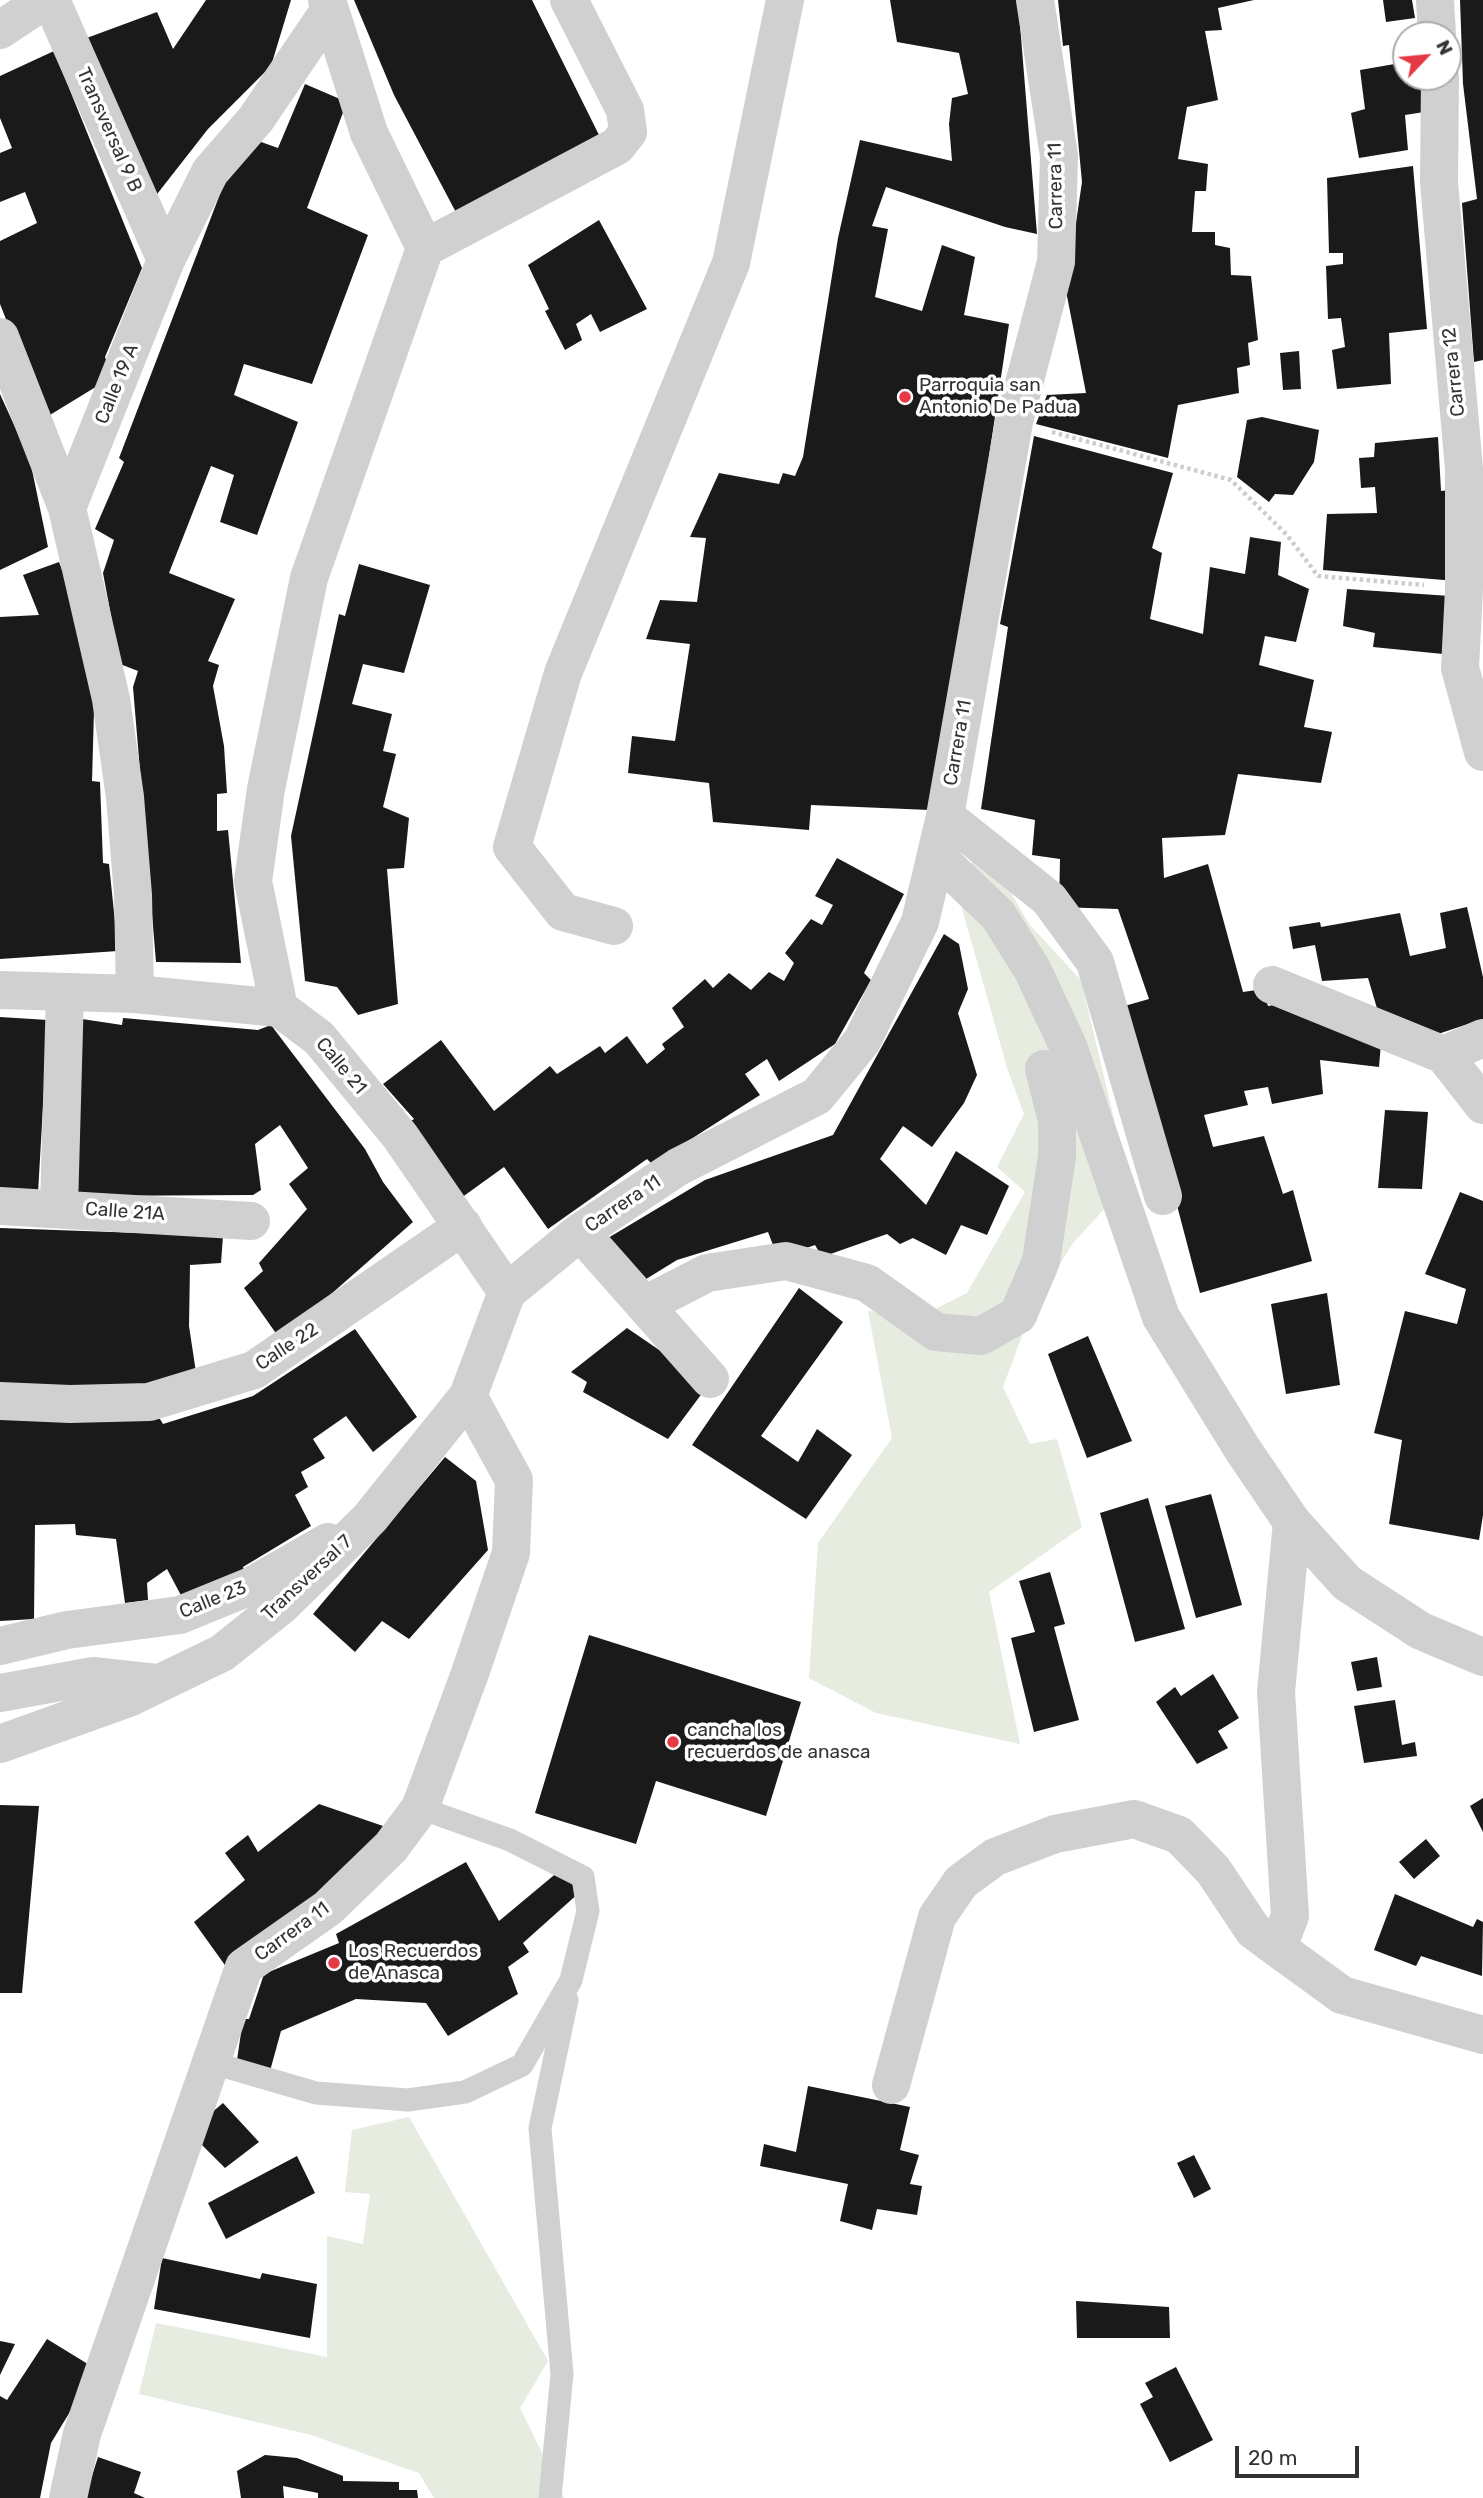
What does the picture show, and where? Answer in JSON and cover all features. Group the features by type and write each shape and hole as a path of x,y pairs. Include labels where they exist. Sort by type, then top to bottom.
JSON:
{"street":[{"path":"0,30 46,0"},
{"name":"Transversal 9 B","path":"51,0 166,260"},
{"path":"0,990 135,994 279,1008 253,881 266,789 309,578 425,248 617,146 628,132 625,110 569,0"},
{"path":"614,926 562,912 512,847 563,673 731,263 785,0"},
{"name":"Carrera 11","path":"507,1292 580,1232 678,1167 817,1096 862,1041 920,922 945,816 1014,422 1056,262 1059,156 1035,0"},
{"path":"1435,0 1436,21"},
{"path":"328,5 369,133 425,248"},
{"name":"Calle 19 A","path":"67,508 166,260 210,172 256,119 328,5"},
{"name":"Carrera 12","path":"1440,91 1439,182 1464,469 1464,589 1460,668 1483,752"},
{"path":"0,337 67,508 111,699 125,797 133,895 135,994"},
{"path":"945,816 1049,899 1095,962 1163,1196"},
{"path":"936,856 998,915 1032,970 1068,1046 1161,1317 1243,1450 1292,1522 1347,1583 1421,1631 1483,1657"},
{"path":"1272,985 1444,1055 1483,1105"},
{"path":"59,1208 65,993"},
{"name":"Calle 21","path":"279,1008 319,1038 400,1136 507,1292"},
{"path":"1444,1055 1483,1038"},
{"path":"645,1305 707,1273 786,1261 867,1283 936,1332 981,1336 1018,1315 1041,1261 1057,1157 1057,1119 1044,1069"},
{"name":"Calle 21A","path":"0,1206 251,1220"},
{"name":"Calle 22","path":"0,1401 70,1404 149,1402 254,1370 463,1226"},
{"path":"580,1232 710,1378"},
{"name":"Transversal 7","path":"0,1744 131,1697 222,1653 282,1605 370,1518 468,1396 507,1292"},
{"name":"Carrera 11","path":"68,2498 82,2434 244,1967 327,1908 391,1847 420,1808 511,1553 514,1480 468,1396"},
{"name":"Calle 23","path":"0,1646 67,1630 180,1615 251,1586 370,1518"},
{"path":"1269,1942 1283,1934 1290,1916 1276,1692 1292,1522"},
{"path":"0,1693 93,1676 159,1683"},
{"path":"891,2085 937,1917 961,1882 995,1857 1055,1834 1134,1819 1179,1835 1213,1870 1253,1930 1342,1995 1483,2035"}],"lane":[{"path":"420,1808 510,1840 583,1877 587,1911 540,2127 562,2374 550,2498"},
{"path":"212,2063 316,2093 408,2100 465,2092 522,2065 571,1980"}],"path":[{"path":"1014,422 1231,480 1287,535 1318,576 1464,589"}],"shaded area":[{"path":"972,861 1005,882 1029,924 1081,980 1129,1182 1073,1243 1032,1309 1003,1387 1030,1444 1057,1439 1082,1527 989,1592 1020,1744 876,1713 809,1678 818,1543 892,1438 868,1311 927,1313 967,1293 1025,1192 997,1167 1024,1114 1008,1071 961,905"},
{"path":"409,2117 548,2361 520,2408 564,2498 434,2498 419,2473 311,2435 139,2394 156,2323 327,2357 327,2236 363,2244 370,2194 345,2192 352,2130"}],"building":[{"path":"206,0 291,0 271,66 208,129 154,198 84,39 157,12 173,49"},
{"path":"354,0 532,0 600,137 460,220 394,95"},
{"name":"Parroquia san Antonio De Padua","path":"890,0 1018,0 1037,234 1005,227 886,187 872,226 888,229 875,297 922,311 942,245 975,257 964,315 1009,324 974,556 930,810 811,805 809,830 713,822 709,783 628,773 632,736 675,741 690,644 646,639 660,600 697,602 706,538 690,537 719,473 779,484 783,473 795,476 803,457 838,238 860,140 952,161 949,124 952,98 968,94 959,53 897,42"},
{"path":"1058,0 1254,0 1218,8 1222,30 1205,31 1218,100 1187,107 1178,159 1208,164 1206,191 1195,191 1192,232 1215,232 1215,245 1230,248 1231,275 1251,276 1258,340 1248,343 1250,365 1237,368 1239,393 1178,405 1168,458 1036,424 1047,395 1086,393 1066,291 1082,182 1069,45 1063,46"},
{"path":"1383,0 1412,0 1415,18 1386,22"},
{"path":"1460,0 1483,0 1483,360 1474,362 1462,203 1477,199 1463,84"},
{"path":"54,51 142,268 105,357 112,377 45,418 0,304 0,241 37,223 25,192 0,202 0,153 12,148 0,118 0,76"},
{"path":"1392,64 1392,91 1423,91 1424,112 1405,115 1408,150 1359,158 1351,113 1365,109 1360,70"},
{"path":"305,84 347,102 307,208 368,235 312,384 244,364 234,395 298,422 257,535 220,522 234,475 211,466 169,573 235,599 208,661 219,665 213,686 224,746 227,793 217,794 217,831 228,830 241,963 156,962 133,687 138,671 120,664 103,573 114,540 95,529 124,462 119,458 233,160 250,138 278,148"},
{"path":"1413,166 1427,329 1389,333 1391,384 1337,389 1332,350 1345,347 1341,318 1328,319 1326,266 1343,264 1343,253 1329,253 1327,178"},
{"path":"599,220 647,309 600,332 591,314 576,324 582,340 565,350 545,311 549,309 528,265"},
{"path":"1299,351 1301,389 1283,390 1280,353"},
{"path":"0,394 30,460 48,547 0,570"},
{"path":"1262,417 1319,430 1314,462 1293,495 1275,494 1269,502 1237,477 1247,420"},
{"path":"1034,436 1173,473 1152,548 1162,553 1150,619 1203,634 1210,567 1245,574 1250,537 1281,542 1278,575 1309,589 1296,642 1265,636 1259,665 1314,680 1304,727 1332,732 1321,783 1238,774 1225,835 1162,838 1164,878 1208,864 1243,992 1263,989 1268,1006 1285,1003 1381,1043 1379,1067 1320,1060 1323,1094 1272,1104 1268,1087 1244,1091 1248,1105 1204,1115 1213,1147 1264,1136 1283,1194 1293,1190 1312,1261 1200,1293 1148,1095 1121,1007 1149,999 1118,909 1059,907 1060,859 1032,855 1035,820 981,809 1008,627 1000,624"},
{"path":"1438,437 1441,491 1449,490 1456,581 1323,570 1327,514 1377,513 1375,487 1361,488 1359,458 1374,457 1375,443"},
{"path":"59,562 76,606 95,675 92,781 100,782 103,863 109,864 118,951 0,959 0,617 39,615 23,575"},
{"path":"359,564 430,585 404,673 363,664 352,704 392,714 383,751 396,754 383,807 409,818 404,868 387,869 398,1004 358,1015 337,987 305,981 291,836 339,614 345,616"},
{"path":"1347,589 1450,596 1443,654 1373,647 1375,633 1343,626"},
{"path":"837,858 904,894 864,973 871,980 835,1044 779,1081 767,1059 745,1074 760,1095 652,1164 647,1159 548,1229 504,1167 461,1198 408,1123 414,1119 383,1084 441,1040 494,1111 550,1066 557,1074 600,1046 605,1053 627,1036 647,1064 665,1049 662,1044 684,1027 672,1008 705,979 713,988 729,973 751,990 769,972 784,981 794,963 785,953 811,919 822,925 833,905 815,896"},
{"path":"1467,907 1483,977 1483,1019 1435,1035 1379,1015 1368,978 1322,981 1315,945 1293,949 1289,927 1320,922 1321,927 1400,913 1410,956 1446,948 1440,913"},
{"path":"944,934 959,944 968,989 958,1013 977,1075 964,1103 932,1147 903,1126 880,1159 926,1205 956,1151 1009,1186 987,1235 961,1225 946,1255 913,1238 900,1244 887,1234 822,1257 815,1245 778,1258 768,1232 677,1260 638,1284 608,1238 705,1180 833,1135"},
{"path":"0,1017 48,1020 38,1193 0,1193"},
{"path":"123,1018 258,1030 271,1025 365,1149 383,1182 413,1222 280,1339 244,1288 263,1271 259,1263 307,1209 289,1184 308,1168 280,1125 255,1144 261,1190 253,1195 71,1196 82,1019 122,1025"},
{"path":"1385,1110 1428,1112 1422,1189 1378,1188"},
{"path":"1460,1192 1483,1201 1483,1515 1479,1540 1389,1524 1402,1440 1374,1433 1405,1311 1457,1324 1466,1289 1425,1274"},
{"path":"0,1228 223,1236 221,1263 190,1265 189,1326 197,1379 138,1392 0,1390"},
{"path":"799,1288 843,1322 761,1436 798,1462 817,1429 852,1455 806,1519 692,1445"},
{"path":"1327,1293 1340,1385 1286,1394 1271,1304"},
{"path":"627,1328 709,1384 668,1439 583,1392 587,1382 571,1372"},
{"path":"355,1329 417,1417 373,1452 346,1416 313,1439 325,1458 301,1472 308,1487 295,1495 311,1526 243,1567 245,1573 184,1601 167,1569 147,1583 148,1600 125,1603 116,1539 76,1535 75,1524 35,1525 34,1619 0,1621 0,1419 160,1419 163,1424 253,1396"},
{"path":"1088,1336 1132,1441 1087,1458 1048,1354"},
{"path":"445,1457 476,1481 488,1550 409,1639 382,1621 355,1652 313,1614"},
{"path":"1211,1494 1242,1605 1196,1618 1165,1506"},
{"path":"1148,1498 1185,1629 1135,1642 1100,1513"},
{"path":"1050,1572 1065,1624 1054,1627 1079,1720 1034,1732 1011,1638 1035,1632 1019,1581"},
{"name":"cancha los recuerdos de anasca","path":"589,1635 801,1702 766,1816 656,1781 636,1844 535,1813"},
{"path":"1377,1657 1382,1687 1357,1691 1351,1662"},
{"path":"1213,1674 1239,1718 1218,1731 1228,1748 1197,1764 1156,1702 1175,1687 1181,1696"},
{"path":"1395,1700 1402,1745 1415,1742 1417,1756 1364,1763 1354,1706"},
{"path":"1483,1798 1483,1832 1470,1806"},
{"path":"319,1804 383,1826 356,1864 227,1968 194,1922 245,1880 225,1853 248,1835 258,1852"},
{"path":"0,1805 39,1806 22,1993 0,1993"},
{"path":"1426,1839 1440,1856 1414,1879 1399,1862"},
{"path":"466,1862 499,1921 559,1871 580,1892 523,1943 529,1952 508,1967 518,1994 448,2036 426,2003 356,1999 281,2031 270,2071 236,2067 243,2019 249,2019 264,1974 339,1943 336,1934"},
{"path":"1395,1894 1473,1927 1477,1919 1483,1922 1482,1976 1421,1956 1416,1966 1374,1950"},
{"path":"808,2086 910,2107 900,2150 919,2155 910,2184 922,2186 917,2215 877,2209 872,2230 840,2221 848,2184 760,2166 764,2144 796,2152"},
{"path":"223,2103 259,2142 225,2168 196,2139 204,2119"},
{"path":"1194,2155 1211,2189 1194,2198 1177,2163"},
{"path":"297,2156 315,2193 226,2239 208,2203"},
{"path":"162,2258 260,2279 262,2273 317,2284 310,2338 154,2309"},
{"path":"1076,2301 1169,2307 1170,2338 1077,2338"},
{"path":"47,2339 96,2369 51,2443 40,2498 0,2498 0,2396 7,2400"},
{"path":"0,2341 15,2344 0,2375"},
{"path":"1176,2367 1213,2440 1170,2462 1140,2404 1153,2397 1145,2383"},
{"path":"265,2455 297,2458 343,2476 343,2481 399,2482 399,2490 417,2490 418,2498 318,2498 318,2493 283,2486 284,2498 241,2498 237,2471"},
{"path":"98,2457 141,2472 134,2493 145,2498 85,2498"}],"place":[{"name":"Parroquia san Antonio De Padua","path":"905,397"},
{"name":"cancha los recuerdos de anasca","path":"673,1742"},
{"name":"Los Recuerdos de Anasca","path":"334,1963"}]}
